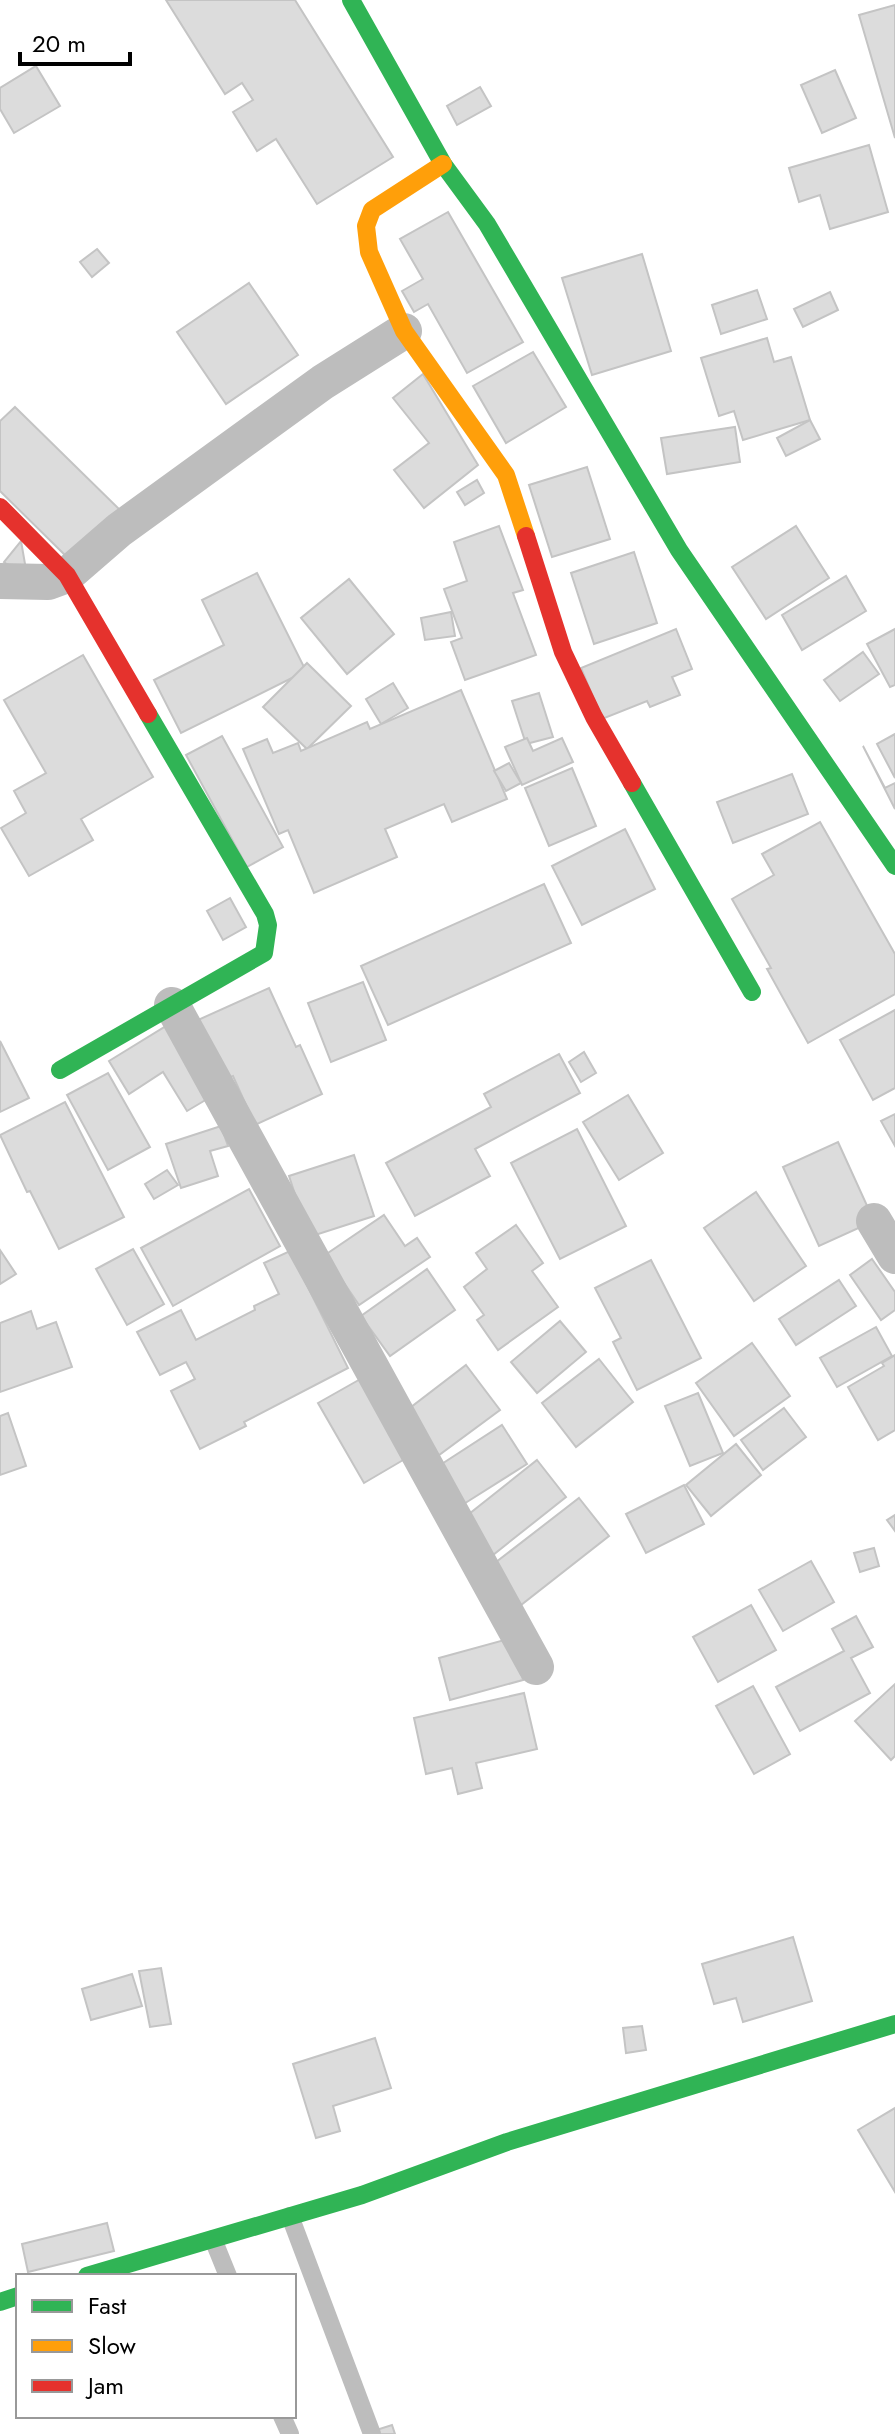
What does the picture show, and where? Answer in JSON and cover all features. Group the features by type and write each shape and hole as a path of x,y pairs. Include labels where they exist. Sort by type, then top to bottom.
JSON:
{"street":[{"path":"351,0 443,164 487,224 679,550 895,866"},
{"path":"443,164 372,210 366,226 369,252 404,331 506,475 563,652 594,717 752,992"},
{"path":"0,581 48,582 67,575 119,530 323,382 404,331"},
{"path":"0,507 67,575 257,900 268,925 264,953 60,1070"},
{"path":"172,1005 536,1667"},
{"path":"874,1221 895,1256"},
{"path":"94,2274 362,2195 507,2142 895,2024"}],"lane":[{"path":"290,2216 372,2434"},
{"path":"213,2239 227,2274"}],"building":[{"path":"166,0 295,0 393,157 317,204 276,139 257,151 233,112 253,100 242,83 225,94"},
{"path":"895,5 895,138 859,15"},
{"path":"36,66 60,106 14,133 0,109 0,88"},
{"path":"835,70 856,118 822,133 801,85"},
{"path":"480,87 491,106 457,125 447,106"},
{"path":"869,145 888,212 830,229 820,195 799,202 789,168"},
{"path":"448,212 523,342 467,373 428,304 414,312 402,291 423,279 400,239"},
{"path":"97,249 109,263 92,277 80,262"},
{"path":"642,254 671,351 592,375 562,278"},
{"path":"249,283 298,355 226,404 177,332"},
{"path":"757,290 767,319 721,334 712,305"},
{"path":"830,292 838,310 803,327 794,309"},
{"path":"767,338 774,362 791,357 810,420 743,440 734,411 719,416 701,358"},
{"path":"533,352 566,407 506,443 473,386"},
{"path":"423,374 478,465 424,508 394,470 429,443 393,398"},
{"path":"15,407 120,510 70,560 0,491 0,421"},
{"path":"810,420 820,439 786,456 777,438"},
{"path":"735,427 740,462 667,474 661,438"},
{"path":"587,467 610,539 552,557 529,485"},
{"path":"477,480 484,493 465,505 457,492"},
{"path":"499,526 523,590 513,593 536,655 465,680 451,642 462,638 444,589 467,581 454,542"},
{"path":"796,526 829,578 766,619 732,567"},
{"path":"21,541 28,581 4,562"},
{"path":"634,552 657,623 594,644 571,573"},
{"path":"257,573 306,671 181,733 154,680 224,645 202,600"},
{"path":"846,576 866,611 802,650 782,615"},
{"path":"349,579 394,634 347,674 301,618"},
{"path":"451,612 455,636 425,640 421,618"},
{"path":"676,629 692,669 672,677 680,695 650,707 647,701 602,719 581,668"},
{"path":"895,629 895,685 890,687 867,644"},
{"path":"863,652 879,674 840,701 824,680"},
{"path":"83,655 153,777 81,819 93,840 29,876 1,828 26,813 14,791 46,773 4,700"},
{"path":"307,663 351,706 307,749 263,707"},
{"path":"393,683 408,708 381,724 366,699"},
{"path":"461,690 507,799 452,822 444,804 385,829 397,857 314,893 288,830 279,834 243,749 267,739 273,753 298,743 301,751 367,722 370,729"},
{"path":"539,693 553,737 526,744 512,701"},
{"path":"895,734 895,778 877,744"},
{"path":"222,736 283,847 247,867 186,755"},
{"path":"527,738 533,751 562,738 573,762 522,785 505,747"},
{"path":"863,746 885,788 895,783 895,809"},
{"path":"509,763 521,783 506,791 494,771"},
{"path":"572,768 596,826 549,846 525,788"},
{"path":"792,774 808,814 733,843 717,802"},
{"path":"820,822 895,954 895,994 808,1043 732,899 774,875 762,854"},
{"path":"625,829 655,889 582,925 552,866"},
{"path":"544,884 571,943 388,1025 361,966"},
{"path":"230,898 246,927 223,940 207,911"},
{"path":"363,982 386,1040 331,1062 308,1003"},
{"path":"269,988 322,1094 255,1125 233,1076 225,1079 198,1020"},
{"path":"895,1010 895,1088 873,1100 840,1040"},
{"path":"171,1023 214,1095 187,1111 163,1072 129,1094 109,1061"},
{"path":"0,1041 29,1098 0,1112"},
{"path":"584,1052 596,1073 581,1082 569,1062"},
{"path":"559,1054 580,1093 475,1149 490,1176 415,1216 386,1163 491,1107 484,1094"},
{"path":"108,1073 150,1147 108,1170 67,1095"},
{"path":"628,1095 663,1153 619,1180 583,1122"},
{"path":"65,1102 124,1217 59,1249 0,1135"},
{"path":"895,1114 895,1146 881,1121"},
{"path":"221,1126 228,1146 210,1151 218,1176 181,1188 166,1144"},
{"path":"577,1129 626,1226 560,1259 511,1163"},
{"path":"838,1142 874,1221 819,1246 783,1167"},
{"path":"354,1155 374,1216 309,1237 289,1176"},
{"path":"167,1170 178,1185 154,1199 145,1184"},
{"path":"249,1189 280,1246 173,1306 141,1248"},
{"path":"756,1192 806,1266 754,1301 704,1228"},
{"path":"384,1215 405,1246 417,1238 430,1257 359,1305 325,1255"},
{"path":"516,1225 543,1263 532,1271 558,1307 498,1350 477,1320 484,1315 464,1287 487,1269 476,1253"},
{"path":"133,1249 164,1304 127,1325 96,1269"},
{"path":"0,1250 16,1274 0,1284"},
{"path":"290,1251 348,1368 244,1422 246,1426 200,1449 171,1391 195,1379 186,1362 160,1375 137,1332 181,1310 196,1340 255,1310 254,1306 279,1294 264,1263"},
{"path":"872,1259 895,1292 895,1310 881,1320 850,1275"},
{"path":"651,1260 701,1358 637,1390 613,1342 621,1338 595,1288"},
{"path":"427,1269 455,1310 390,1356 361,1316"},
{"path":"839,1280 856,1306 796,1345 779,1319"},
{"path":"31,1311 37,1329 56,1322 72,1367 0,1392 0,1323"},
{"path":"560,1321 586,1352 537,1393 511,1362"},
{"path":"876,1327 892,1356 837,1387 820,1358"},
{"path":"752,1343 790,1396 734,1436 696,1383"},
{"path":"895,1355 895,1430 878,1440 848,1387 884,1366 882,1363"},
{"path":"599,1359 633,1402 576,1447 542,1403"},
{"path":"466,1365 500,1410 435,1458 402,1414"},
{"path":"364,1377 410,1456 364,1483 318,1403"},
{"path":"698,1393 723,1453 690,1466 665,1406"},
{"path":"784,1408 806,1437 763,1470 741,1440"},
{"path":"8,1413 26,1466 0,1475 0,1416"},
{"path":"502,1425 527,1464 459,1507 434,1469"},
{"path":"736,1444 761,1475 711,1516 686,1485"},
{"path":"537,1460 566,1497 493,1555 464,1518"},
{"path":"684,1485 704,1524 646,1553 626,1514"},
{"path":"579,1498 609,1536 521,1605 491,1566"},
{"path":"895,1515 895,1531 887,1520"},
{"path":"874,1548 879,1566 860,1572 854,1553"},
{"path":"811,1561 834,1602 783,1631 759,1590"},
{"path":"751,1605 776,1650 718,1682 693,1637"},
{"path":"856,1616 873,1647 851,1658 870,1693 800,1731 776,1687 844,1651 832,1629"},
{"path":"512,1638 523,1680 450,1700 439,1658"},
{"path":"895,1684 895,1756 891,1760 855,1721"},
{"path":"753,1686 790,1754 754,1774 716,1706"},
{"path":"524,1693 537,1749 476,1763 482,1788 458,1794 452,1768 426,1774 414,1718"},
{"path":"793,1937 812,2001 743,2022 736,1998 714,2004 702,1964"},
{"path":"161,1968 171,2024 150,2027 139,1971"},
{"path":"132,1974 142,2006 91,2020 82,1989"},
{"path":"642,2026 646,2050 626,2053 623,2028"},
{"path":"375,2038 391,2088 333,2106 340,2131 316,2138 293,2064"},
{"path":"895,2108 895,2192 858,2130"},
{"path":"107,2223 114,2251 28,2272 22,2244"},
{"path":"392,2425 395,2434 364,2434"}],"traffic: fast":[{"path":"351,0 443,164 487,224 679,550 895,866"},
{"path":"60,1070 264,953 268,925 265,914 148,714"},
{"path":"632,783 752,992"},
{"path":"94,2274 362,2195 507,2142 895,2024"},
{"path":"0,2302 16,2297"}],"traffic: slow":[{"path":"443,164 372,210 366,226 369,252 404,331 506,475 526,536"}],"traffic: jam":[{"path":"0,507 67,575 148,714"},
{"path":"526,536 563,652 594,717 632,783"}]}
